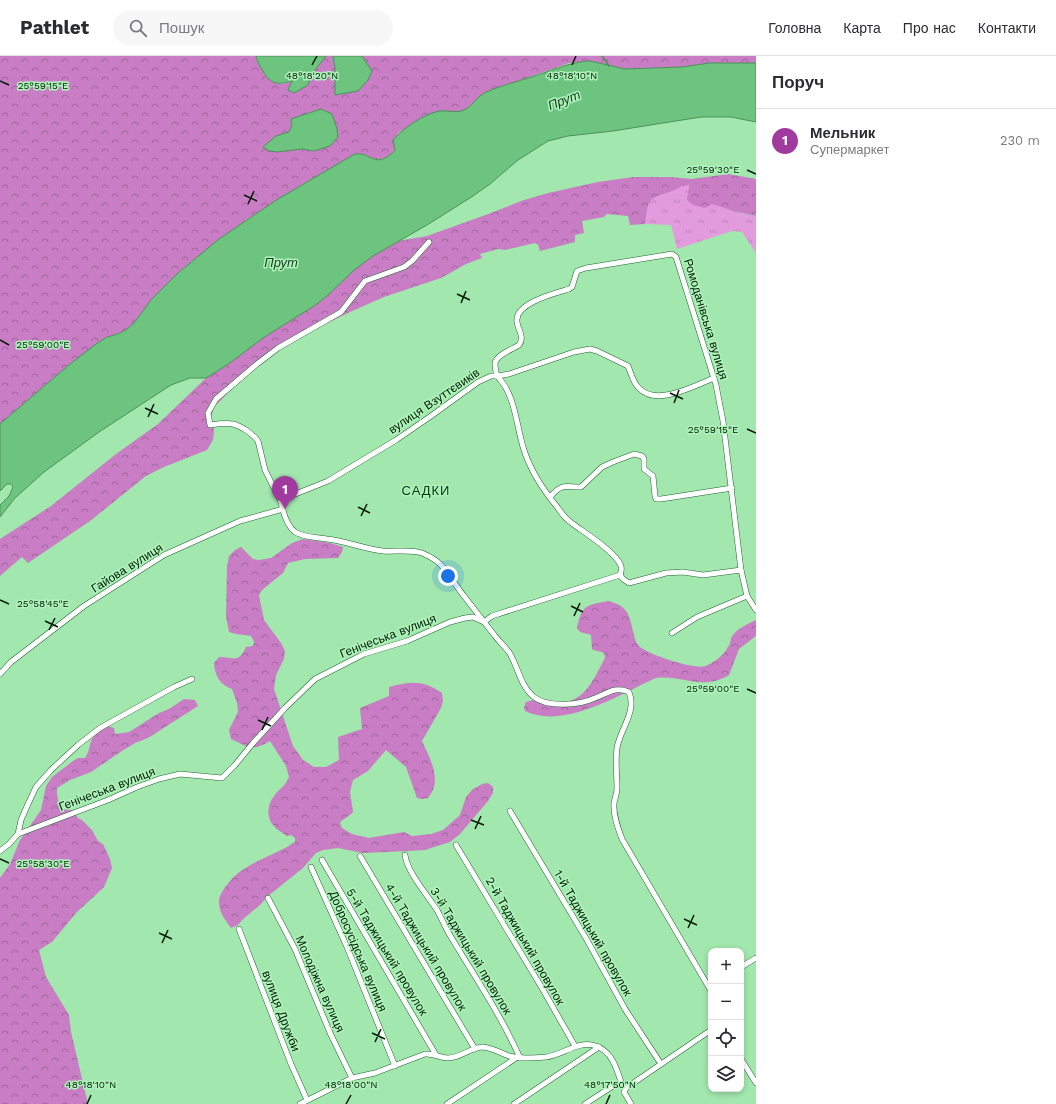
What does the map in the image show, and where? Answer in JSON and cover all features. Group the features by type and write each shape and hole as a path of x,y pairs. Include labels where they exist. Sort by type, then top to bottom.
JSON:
{"street":[{"path":"429,242 412,261 404,267 365,281 341,312 268,356 216,399 208,413 210,424 233,424 255,437 258,441 265,470 281,502 292,529 302,535 313,538 328,539 383,551 412,551 422,553 442,566 484,622 510,653 527,690 534,697 544,702 576,703 595,698 608,691 616,689 629,692 631,698 630,713 619,739 615,760 617,790 614,804 616,824 622,839 708,985"},
{"name":"Ромоданівська вулиця","path":"497,376 495,360 519,346 521,342 522,338 517,322 519,313 535,300 569,289 572,286 577,271 586,268 672,254 676,257 714,378 723,421 741,570 746,596"},
{"path":"497,376 523,370 574,352 590,349 628,366 638,388 646,394 658,396 670,394 714,378"},
{"name":"вулиця Взуттєвиків","path":"281,502 293,495 328,481 425,420 478,382 491,376 497,376 506,387 510,397 524,450 532,471 558,508 571,523 603,546 616,559 620,565 620,575"},
{"path":"550,497 558,488 570,485 581,487 602,467 634,454 640,454 642,456 644,459 644,469 653,476 656,499 661,500 732,488"},
{"name":"Гайова вулиця","path":"0,674 11,662 84,606 164,555 240,521 283,509"},
{"path":"484,622 492,616 620,575 629,583 666,573 683,572 703,575 741,570"},
{"path":"672,633 697,617 746,596 756,610"},
{"name":"Генічеська вулиця","path":"18,834 159,779 180,774 222,778 315,678 364,654 407,641 450,622 473,617 484,622"},
{"path":"0,850 9,844 18,834 23,814 36,787 51,770 78,745 100,728 174,687 192,679"},
{"name":"1-й Таджицький провулок","path":"510,810 587,940 625,1009 661,1064"},
{"name":"2-й Таджицький провулок","path":"456,845 575,1046"},
{"name":"3-й Таджицький провулок","path":"405,855 408,865 437,911 512,1040 518,1058"},
{"name":"4-й Таджицький провулок","path":"360,856 475,1049"},
{"name":"5-й Таджицький провулок","path":"322,860 436,1055"},
{"name":"Добросусідська вулиця","path":"311,867 347,947 395,1066"},
{"name":"Молодіжна вулиця","path":"268,898 295,949 331,1036 352,1078"},
{"name":"вулиця Дружби","path":"239,928 291,1064 307,1100"},
{"path":"744,965 756,958"},
{"path":"631,1104 624,1092 630,1084 708,1032"},
{"path":"300,1104 352,1078 375,1073 425,1054 432,1053 449,1058 483,1047 518,1058 547,1057 575,1046 586,1045 599,1047 607,1052 615,1064 622,1085"},
{"path":"514,1104 599,1047"},
{"path":"447,1104 518,1058"},
{"path":"744,1064 756,1083"},
{"path":"585,1104 616,1084 630,1084"}],"green space":[{"path":"0,56 256,56 257,61 267,78 275,83 284,84 293,80 310,81 312,74 326,56 333,56 335,68 335,94 364,60 362,56 756,56 756,63 709,63 682,67 625,69 590,61 569,63 484,93 465,110 459,112 439,111 432,114 398,133 394,151 383,159 371,158 364,154 311,179 246,220 177,274 151,300 134,323 126,330 107,337 70,364 0,424","holes":["321,109 314,151 302,149 263,147 276,136 289,132 292,125 291,119"]},
{"path":"728,174 756,179 756,216 733,211 712,204 705,208 693,205 687,200 689,185 684,186 657,196 650,201 647,209 645,224 630,225 628,216 607,214 604,217 582,221 584,233 575,235 575,242 540,251 538,245 535,243 505,250 498,249 480,254 482,258 466,264 441,278 384,297 297,338 275,352 243,378 214,407 211,417 214,431 213,440 207,450 164,467 146,476 90,521 28,563 22,557 0,576 0,539 51,506 116,454 158,424 206,378 227,365 263,338 314,306 327,296 354,270 373,256 398,241 427,236 521,201 548,193 598,182 633,177 670,177 692,179"},
{"path":"681,185 689,185 688,192 712,203 729,210 756,216 756,253 742,232 732,231 677,249 671,225 645,224 647,207 650,202 657,196"},
{"path":"303,539 330,543 343,547 342,552 338,558 305,559 288,563 283,573 262,590 259,595 264,620 285,651 284,659 276,675 274,689 293,746 303,760 314,767 326,767 339,760 338,737 362,729 360,708 389,696 389,687 417,683 429,686 442,693 443,701 441,708 422,741 432,763 435,775 434,787 428,798 417,798 406,767 386,750 368,771 353,780 350,792 353,812 340,823 342,828 352,834 369,838 404,832 412,836 431,834 443,830 460,815 466,797 472,790 482,784 488,783 493,787 493,793 460,834 450,842 425,850 363,853 338,848 323,850 316,853 303,868 268,896 238,925 231,928 222,915 219,904 219,899 224,889 238,873 256,862 286,848 295,842 295,838 291,835 287,836 271,823 268,811 270,803 289,777 286,766 270,741 258,746 250,747 231,739 229,730 238,712 237,703 232,689 224,685 217,676 214,663 219,657 238,658 241,656 246,647 253,646 254,642 251,636 229,632 226,616 227,567 229,556 241,547 253,559 259,560 271,558 292,543"},
{"path":"609,601 621,606 628,613 635,639 639,646 651,653 682,664 700,667 712,663 726,650 732,636 738,630 756,620 756,636 739,649 729,675 719,680 701,682 656,678 592,708 574,713 557,716 540,716 525,711 524,707 526,702 537,699 548,699 557,702 568,701 576,698 588,688 605,658 605,655 602,652 592,649 591,635 580,632 577,628 581,614 587,607"},
{"path":"184,699 195,700 198,706 148,738 135,743 122,751 91,772 70,780 57,788 60,809 72,810 78,818 92,830 98,841 103,844 110,859 112,868 104,887 76,913 52,942 39,950 46,977 69,1015 71,1032 88,1104 0,1104 0,878 10,864 20,840 41,810 46,786 52,777 78,758 85,758 92,739 108,726 114,728 115,734 129,732"}],"water":[{"path":"256,56 326,56 312,74 308,85 294,93 288,90 292,81 275,83 269,79 260,66"},
{"path":"333,56 362,56 372,71 368,80 358,91 335,95 335,68"},
{"name":"Прут","path":"590,61 625,69 682,67 709,63 756,63 756,122 731,117 701,117 613,131 568,136 548,141 518,160 490,184 473,196 427,225 373,256 354,270 327,296 314,306 263,338 227,365 206,378 190,378 171,385 99,432 44,472 15,498 0,517 0,505 9,496 13,487 11,484 7,484 0,491 0,424 70,364 96,344 107,337 126,330 134,323 151,300 177,274 219,239 278,199 353,155 362,154 378,160 387,157 395,150 393,140 414,122 427,115 439,111 456,112 463,110 484,93 502,86 567,65"},
{"path":"321,109 332,114 337,129 338,137 330,146 314,151 302,149 277,152 269,151 263,147 276,136 289,132 292,125 291,119"}],"waterway":[{"path":"602,56 609,66"}],"place":[{"name":"Мельник","path":"285,509"}],"district":[{"name":"САДКИ","path":"426,490"}]}
